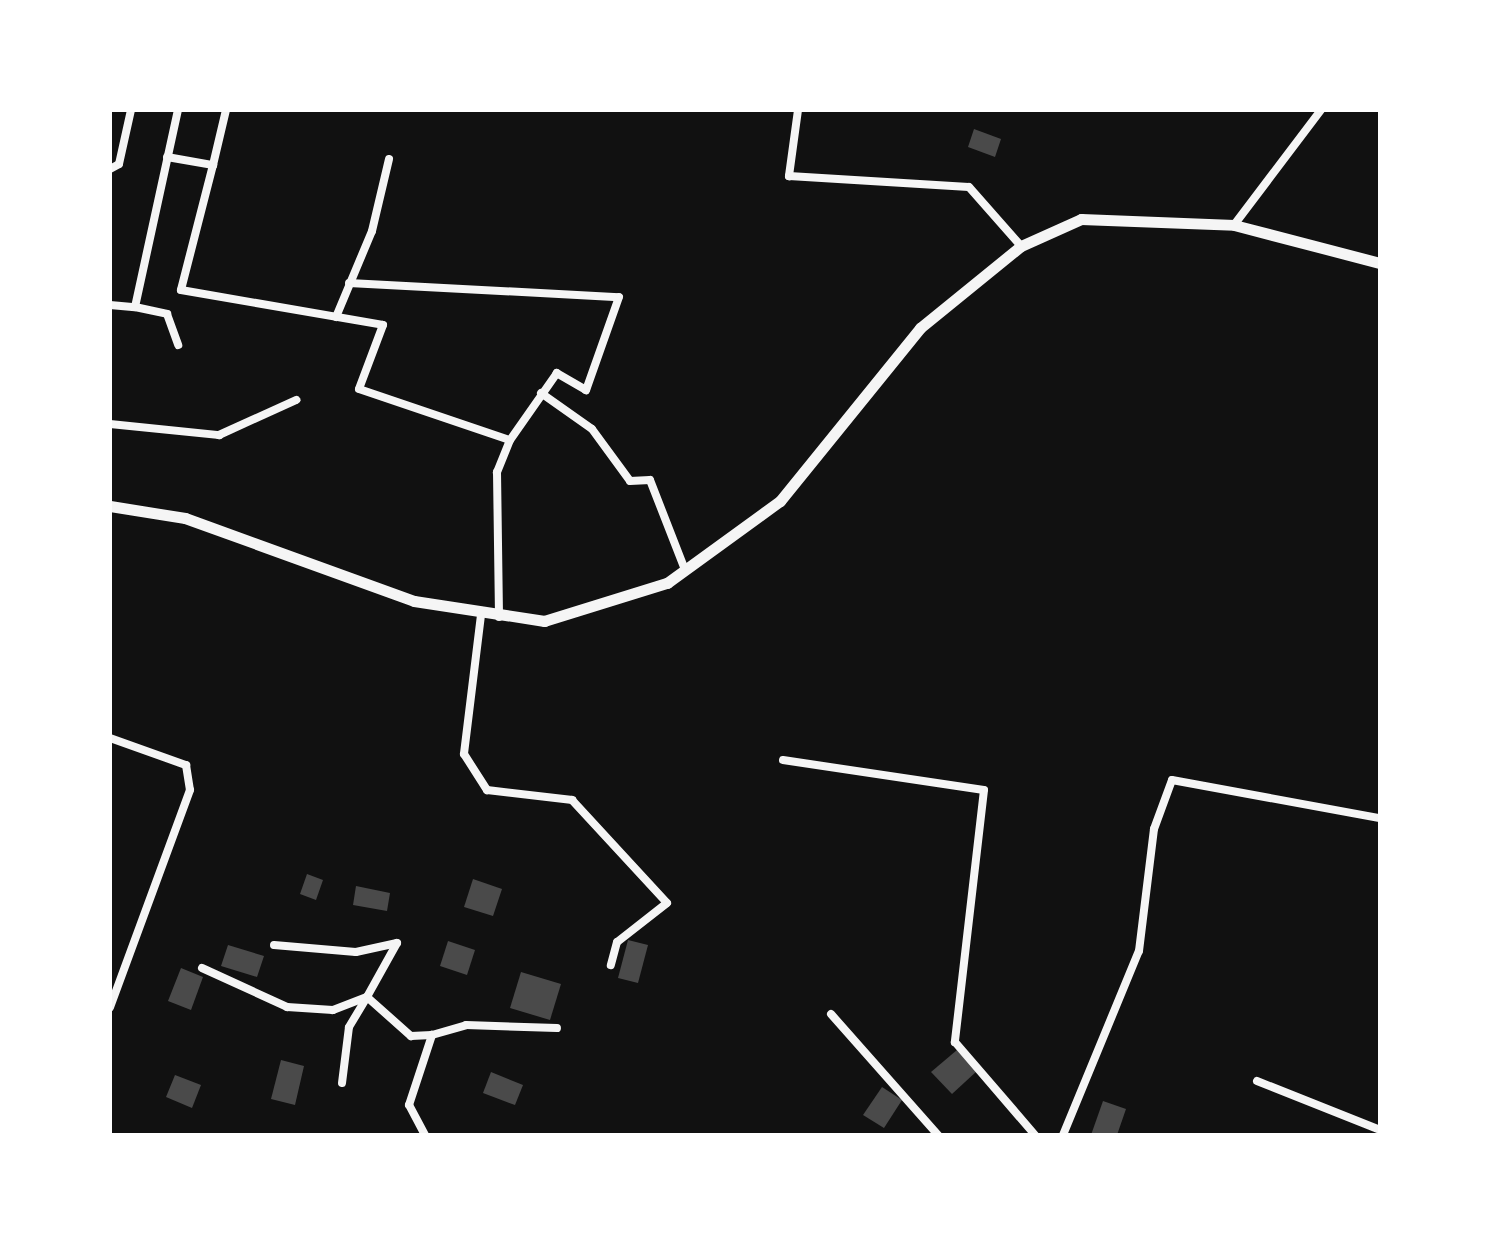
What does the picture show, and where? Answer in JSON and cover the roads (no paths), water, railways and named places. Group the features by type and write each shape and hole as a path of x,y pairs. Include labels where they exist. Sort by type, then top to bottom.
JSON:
{"main road":[{"path":"110,506 185,518 414,600 499,618 544,621 685,570 780,501 920,328 1021,246 1082,220 1234,224 1380,264"}],"street":[{"path":"110,169 120,164 131,110"},
{"path":"135,307 178,110"},
{"path":"226,110 181,290 383,326 359,389 510,440"},
{"path":"798,110 789,176 970,188 1021,246"},
{"path":"1234,224 1322,110"},
{"path":"167,158 213,165"},
{"path":"336,317 388,159"},
{"path":"349,283 619,297 586,390 556,373 510,440 497,472 499,618"},
{"path":"110,305 167,314 178,345"},
{"path":"541,393 592,429 630,481 650,480 685,570"},
{"path":"110,424 219,435 296,400"},
{"path":"481,614 464,754 487,790 572,800 667,903 617,942 611,966"},
{"path":"110,738 186,766 190,790 110,1008"},
{"path":"783,760 984,790 955,1042 1035,1135"},
{"path":"1063,1135 1139,950 1154,829 1172,780 1380,818"},
{"path":"274,944 356,952 397,943 350,1027 342,1084"},
{"path":"202,968 286,1006 333,1010 368,997"},
{"path":"368,997 411,1036 432,1035 466,1025 557,1028"},
{"path":"830,1014 938,1135"},
{"path":"425,1135 409,1106 432,1035"},
{"path":"1257,1081 1380,1130"}]}
